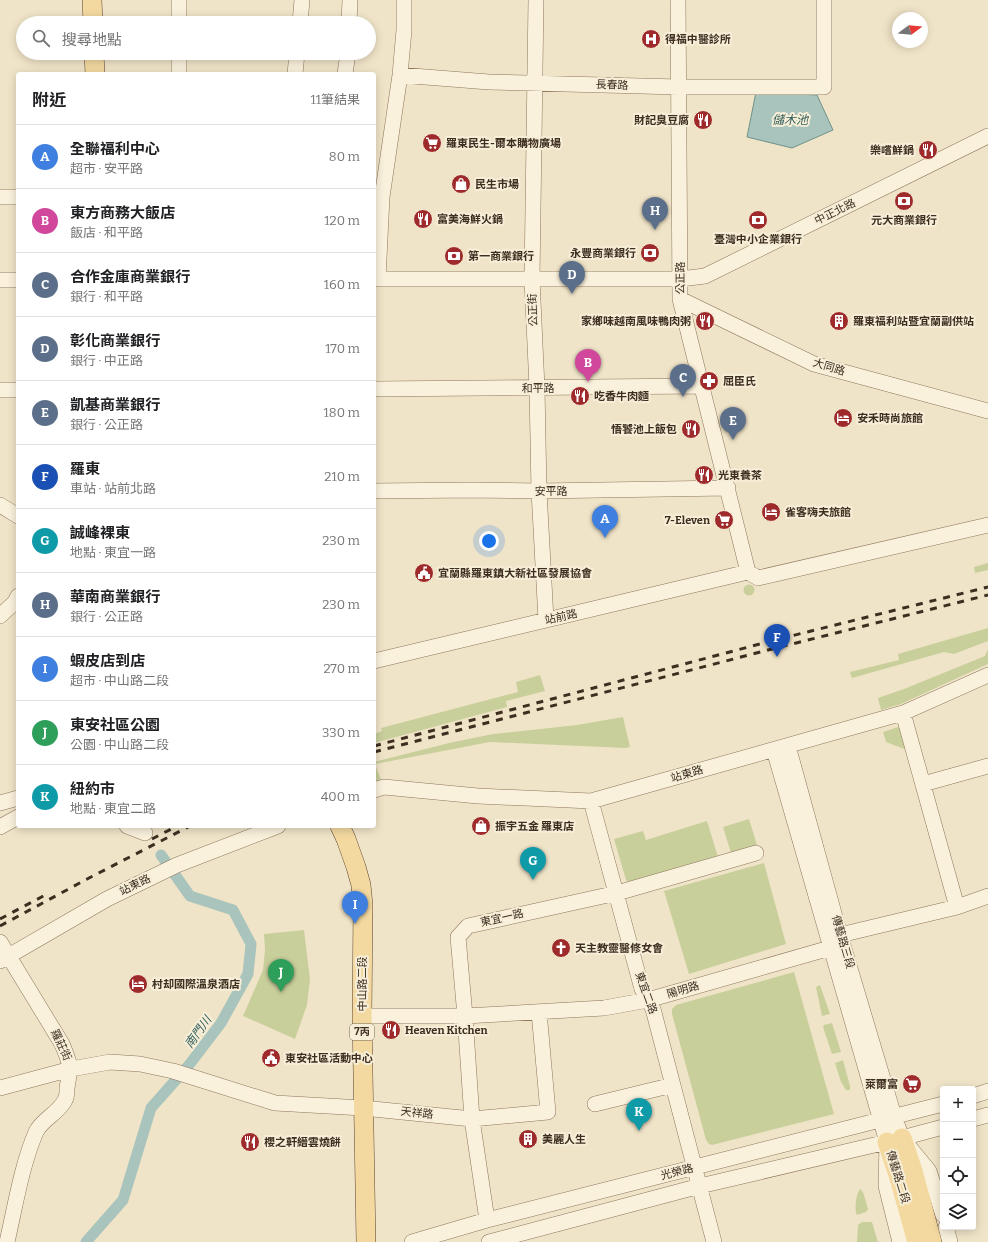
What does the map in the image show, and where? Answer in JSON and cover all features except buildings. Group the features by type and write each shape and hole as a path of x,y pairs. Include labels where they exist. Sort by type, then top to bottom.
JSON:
{"main road":[{"path":"92,0 93,16"},
{"path":"94,60 95,72"},
{"name":"中山路二段","path":"341,828 352,853 361,885 363,905 362,1016 366,1242"},
{"name":"傳藝路二段","path":"894,1140 899,1178 917,1242"},
{"name":"傳藝路二段","path":"894,1140 913,1171 932,1242"}],"street":[{"path":"179,0 179,16"},
{"path":"301,16 302,0"},
{"path":"349,16 350,0"},
{"path":"376,279 378,197 400,75 404,30 404,0"},
{"name":"公正街","path":"536,0 532,279 538,388 539,491 546,620"},
{"name":"公正路","path":"678,0 680,299 748,572"},
{"name":"長春路","path":"400,75 489,82 679,87 824,86 824,0"},
{"path":"179,60 179,72"},
{"path":"295,72 296,60"},
{"name":"中正北路","path":"376,279 680,279 704,276 988,136"},
{"path":"0,197 16,197"},
{"path":"0,280 16,280"},
{"name":"大同路","path":"680,299 814,364 988,411"},
{"name":"和平路","path":"376,389 702,386"},
{"path":"0,390 16,390"},
{"name":"安平路","path":"376,491 539,491 728,488"},
{"path":"0,505 16,515"},
{"path":"748,572 758,578 988,526"},
{"name":"站前路","path":"376,661 748,572"},
{"path":"0,616 16,604"},
{"name":"站東路","path":"376,789 384,787 478,796 591,801 903,713 988,674"},
{"path":"903,713 956,907"},
{"name":"傳藝路三段","path":"781,748 840,934 887,1117"},
{"name":"傳藝路三段","path":"781,748 830,948 894,1140"},
{"path":"923,784 988,766"},
{"path":"0,803 16,799"},
{"name":"東宜二路","path":"591,801 617,892 642,989 653,1009 714,1242"},
{"path":"0,826 16,818"},
{"path":"132,828 145,833"},
{"name":"站東路","path":"4,959 107,899 177,865 273,828"},
{"name":"東宜一路","path":"487,1220 472,1119 458,937 468,926 617,892 756,853"},
{"path":"830,948 840,934 956,907 988,896"},
{"name":"羅莊街","path":"0,942 4,959 62,1044 70,1062 71,1069 65,1100 57,1110 44,1121 37,1131 23,1173 7,1242"},
{"name":"陽明路","path":"362,1016 465,1016 604,1008 648,1000 830,948"},
{"name":"天祥路","path":"71,1069 110,1062 140,1064 189,1076 275,1103 363,1108 472,1119 548,1112 539,1012"},
{"path":"0,1088 71,1069"},
{"path":"595,1104 673,1085"},
{"path":"976,1095 988,1091"},
{"name":"光榮路","path":"412,1242 487,1220 940,1105"},
{"path":"976,1118 988,1115"},
{"name":"光榮路","path":"489,1242 700,1186 940,1128"},
{"name":"傳藝路二段","path":"894,1140 929,1170 940,1205"},
{"name":"傳藝路二段","path":"894,1140 886,1186 900,1242"},
{"path":"947,1230 950,1242"}],"green space":[{"path":"988,563 988,570 975,573 974,567"},
{"path":"749,584 753,586 755,590 753,594 749,596 745,594 743,590 745,586"},
{"path":"988,628 988,641 954,654 944,652 852,678 850,672 899,660 898,654"},
{"path":"988,649 988,664 901,704 881,710 878,698 985,656"},
{"path":"540,675 545,691 506,701 507,707 376,742 376,733 382,731 381,728 518,692 516,682"},
{"path":"623,717 630,747 490,742 376,764 376,761 449,743 493,734 577,725"},
{"path":"898,727 901,729 907,750 886,742 883,732"},
{"path":"376,767 381,780 376,782"},
{"path":"749,819 757,845 731,853 723,827"},
{"path":"707,821 718,857 629,883 626,880 614,839 643,831 646,840"},
{"path":"764,863 786,944 689,974 664,891"},
{"path":"304,930 310,979 307,1005 295,1039 243,1016 263,970 265,950 264,934"},
{"path":"794,972 834,1114 712,1145 709,1144 706,1140 672,1014 672,1009 676,1005"},
{"path":"820,985 830,1014 822,1016 816,987"},
{"path":"832,1023 841,1052 832,1054 823,1027 824,1025"},
{"path":"843,1060 850,1090 846,1090 841,1082 835,1063"},
{"path":"860,1189 863,1192 868,1209 866,1212 857,1215 856,1202 857,1194"},
{"path":"862,1222 872,1222 878,1242 857,1242 858,1225"}],"water":[{"name":"儲木池","path":"756,92 817,95 833,130 792,148 747,137"}],"waterway":[{"name":"南門川","path":"86,1242 123,1200 151,1108 189,1065 221,1023 248,974 251,944 233,910 190,896 161,855"}],"railway":[{"path":"376,745 775,640 988,587"},
{"path":"376,751 988,595"},
{"path":"152,839 173,828"},
{"path":"0,926 186,828"},
{"path":"0,919 49,893"}],"place":[{"name":"得福中醫診所","path":"651,39"},
{"name":"財記臭豆腐","path":"703,120"},
{"name":"羅東民生-爾本購物廣場","path":"432,143"},
{"name":"樂嚐鮮鍋","path":"928,150"},
{"name":"民生市場","path":"461,184"},
{"name":"元大商業銀行","path":"904,201"},
{"name":"富美海鮮火鍋","path":"423,219"},
{"name":"臺灣中小企業銀行","path":"758,220"},
{"name":"華南商業銀行","path":"655,230"},
{"name":"永豐商業銀行","path":"650,253"},
{"name":"第一商業銀行","path":"454,256"},
{"name":"彰化商業銀行","path":"572,294"},
{"name":"家鄉味越南風味鴨肉粥","path":"705,321"},
{"name":"羅東福利站暨宜蘭副供站","path":"839,321"},
{"name":"屈臣氏","path":"709,381"},
{"name":"東方商務大飯店","path":"588,382"},
{"name":"吃香牛肉麵","path":"580,396"},
{"name":"合作金庫商業銀行","path":"683,397"},
{"name":"安禾時尚旅館","path":"843,418"},
{"name":"悟饕池上飯包","path":"691,429"},
{"name":"凱基商業銀行","path":"733,440"},
{"name":"光東養茶","path":"704,475"},
{"name":"雀客嗨夫旅館","path":"771,512"},
{"name":"7-Eleven","path":"724,520"},
{"name":"全聯福利中心","path":"605,538"},
{"name":"宜蘭縣羅東鎮大新社區發展協會","path":"424,573"},
{"name":"羅東","path":"777,657"},
{"name":"振宇五金 羅東店","path":"481,826"},
{"name":"誠峰裸東","path":"533,880"},
{"name":"蝦皮店到店","path":"355,924"},
{"name":"天主教靈醫修女會","path":"561,948"},
{"name":"村却國際溫泉酒店","path":"138,984"},
{"name":"東安社區公園","path":"281,992"},
{"name":"Heaven Kitchen","path":"391,1030"},
{"name":"東安社區活動中心","path":"271,1058"},
{"name":"萊爾富","path":"912,1084"},
{"name":"紐約市","path":"639,1131"},
{"name":"美麗人生","path":"528,1139"},
{"name":"櫻之軒縉雲燒餅","path":"250,1142"}]}
